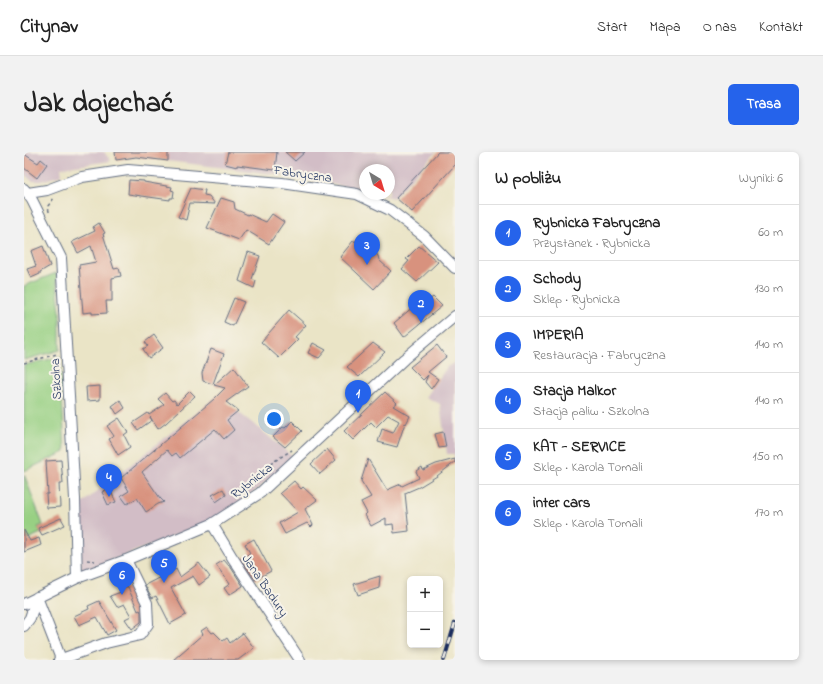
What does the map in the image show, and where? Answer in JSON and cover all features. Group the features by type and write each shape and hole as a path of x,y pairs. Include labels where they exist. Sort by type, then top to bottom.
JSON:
{"street":[{"name":"Fabryczna","path":"26,191 47,190 82,177 128,170 282,183 358,194 390,210 401,218 424,236 455,268"},
{"name":"Szkolna","path":"26,191 62,258 75,499 77,578"},
{"name":"Rybnicka","path":"24,604 77,578 126,560 212,524 260,493 404,359 455,316"},
{"name":"Jana Badury","path":"212,524 300,660"},
{"path":"38,597 60,659 106,643 140,635 148,624 147,603 126,560"},
{"path":"24,626 30,618 38,597"}],"path":[{"path":"48,215 50,211 48,206 56,195"},
{"path":"24,363 66,352"},
{"path":"246,491 252,486 262,472 273,462 291,450"},
{"path":"83,561 88,559 97,562"}],"shaded area":[{"path":"24,152 104,152 111,161 61,168 62,175 41,181 32,181 24,174"},
{"path":"168,152 436,152 395,196 395,164 359,164 359,189 275,174 167,161"},
{"path":"455,362 455,462 454,454 447,454 440,404 426,397 447,367"},
{"path":"217,396 293,457 256,490 210,522 81,572 80,505"}],"green space":[{"path":"56,273 60,311 60,350 24,360 24,286"},
{"path":"60,357 65,452 24,471 24,365"},
{"path":"24,474 43,525 38,527 41,533 24,541"}],"building":[{"path":"115,152 168,152 168,161 136,157 116,160"},
{"path":"228,152 277,152 275,170 237,165 237,167 225,164"},
{"path":"285,152 305,152 295,161"},
{"path":"438,152 455,152 455,165 412,212 396,198"},
{"path":"24,154 38,163 41,159 47,164 37,178 24,168"},
{"path":"129,180 144,181 172,187 171,190 174,191 173,198 170,198 170,200 128,194"},
{"path":"191,188 205,190 204,195 209,196 215,204 190,203 186,220 178,217"},
{"path":"221,198 234,202 235,209 266,222 272,214 284,222 269,244 246,230 239,240 207,228"},
{"path":"99,223 105,233 103,234 114,269 119,268 121,276 112,278 112,301 106,301 107,313 83,313 79,265 96,262 91,246 78,253 72,242 95,231 93,227"},
{"path":"353,241 362,242 359,246 375,252 379,260 391,271 374,289 340,257"},
{"path":"43,246 50,266 40,272 40,274 31,278 27,269 36,266 31,251"},
{"path":"419,246 438,262 417,282 402,269 409,261 406,259"},
{"path":"248,252 260,256 252,279 256,281 254,288 239,281"},
{"path":"433,297 442,306 404,337 394,323 414,306 417,309"},
{"path":"234,298 244,302 233,326 224,322"},
{"path":"289,310 306,325 295,337 298,339 279,358 261,342"},
{"path":"154,335 163,348 149,358 143,349 148,346 145,342"},
{"path":"313,343 326,350 319,358 308,353"},
{"path":"373,343 385,352 359,377 347,367"},
{"path":"437,345 446,357 428,372 438,379 431,389 425,382 428,375 423,380 410,367"},
{"path":"211,349 224,354 213,384 203,381 202,373"},
{"path":"234,367 248,386 226,402 238,411 227,420 234,430 224,439 215,429 180,458 176,453 172,456 167,450 142,472 164,502 146,512 137,498 127,504 121,496 129,491 121,478 214,399 225,388 214,385"},
{"path":"100,386 100,400 87,401 86,387"},
{"path":"190,391 195,396 158,429 152,420 138,430 133,423 164,405 158,399 165,393 177,404"},
{"path":"385,392 397,403 393,406 410,416 406,424 405,423 397,447 378,442 382,429 393,433 399,421 388,415 376,427 371,422 353,440 344,431"},
{"path":"120,400 125,408 117,414 112,406"},
{"path":"119,418 128,432 124,435 130,447 118,455 109,439 114,436 107,426"},
{"path":"292,421 302,431 285,447 273,437 283,427 285,428"},
{"path":"443,432 446,447 439,448 435,434"},
{"path":"327,449 336,460 320,474 311,464"},
{"path":"368,459 387,490 401,484 402,486 419,478 416,471 422,467 423,470 436,464 455,459 455,462 437,476 419,487 405,493 409,531 394,533 393,524 386,525 386,518 371,526 365,515 367,513 361,502 371,497 361,481"},
{"path":"61,460 63,483 59,483 60,507 47,508 46,494 48,494 46,461"},
{"path":"294,481 301,489 303,487 317,500 305,509 313,525 311,527 307,523 285,534 279,523 298,512 280,493"},
{"path":"109,488 116,502 108,505 102,492"},
{"path":"223,489 226,495 216,502 212,495"},
{"path":"61,518 65,525 42,535 38,528"},
{"path":"24,530 30,541 39,538 41,545 24,552"},
{"path":"254,539 271,571 255,580 241,559 250,553 245,544"},
{"path":"224,560 230,566 243,586 229,595 224,588 230,584 216,565"},
{"path":"199,563 210,577 199,585 193,576 171,588 186,615 170,624 156,596 152,598 145,585 176,569 180,577"},
{"path":"380,576 379,588 358,595 354,584"},
{"path":"125,586 128,587 138,611 140,610 141,612 141,622 132,629 125,619 131,616 124,604 117,607 110,596 121,592 119,589"},
{"path":"99,601 116,630 107,635 97,617 79,625 74,616 89,609 88,606"},
{"path":"207,627 212,633 214,632 223,641 227,638 230,643 243,633 254,648 238,660 173,660 203,634 201,631"}],"railway":[{"path":"444,660 455,623"}],"place":[{"name":"IMPERIA","path":"367,265"},
{"name":"Schody","path":"421,323"},
{"name":"Rybnicka Fabryczna","path":"358,413"},
{"name":"Stacja Malkor","path":"109,497"},
{"name":"KAT - SERVICE","path":"164,583"},
{"name":"inter cars","path":"122,595"}]}
